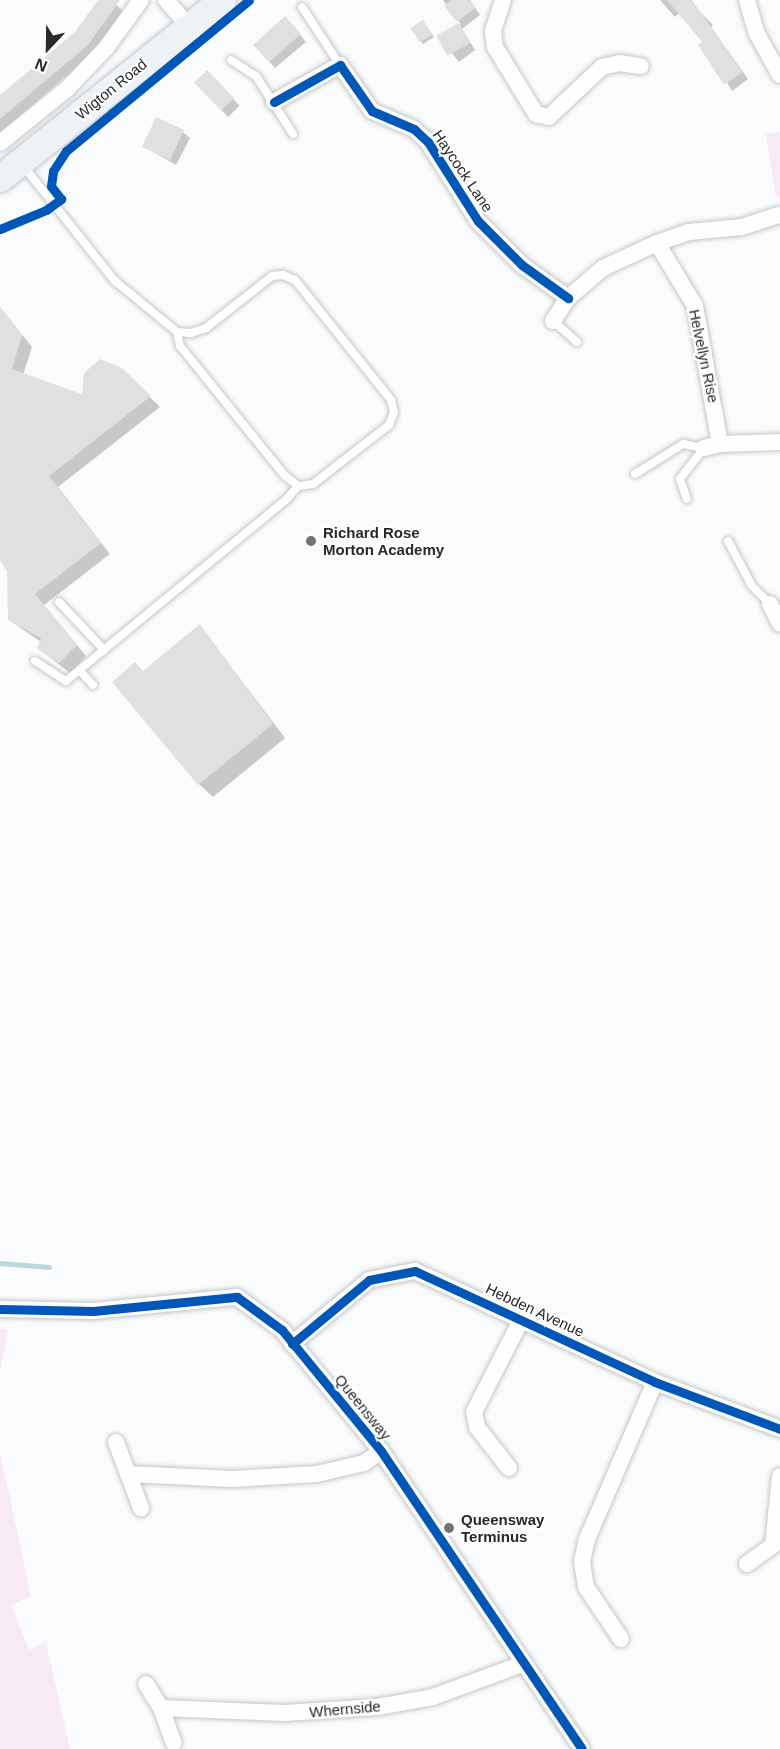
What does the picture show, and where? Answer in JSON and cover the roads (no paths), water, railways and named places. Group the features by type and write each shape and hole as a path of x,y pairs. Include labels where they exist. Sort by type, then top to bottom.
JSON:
{"main road":[{"name":"Wigton Road","path":"10,170 222,0"}],"street":[{"name":"Wigton Road","path":"0,143 67,89 106,48 141,0"},
{"path":"166,0 189,26"},
{"path":"503,0 493,31 495,47 536,114 549,117 602,67 619,63 641,66"},
{"path":"747,0 777,64"},
{"path":"274,102 340,65"},
{"name":"Haycock Lane","path":"340,65 372,111 414,129 428,142 478,221 522,265 567,298"},
{"path":"553,321 567,298 603,268 657,243 689,232 742,227 780,216"},
{"name":"Helvellyn Rise","path":"657,243 695,306 720,444"},
{"path":"704,448 720,444 780,442"},
{"path":"770,604 780,624"},
{"name":"Hebden Avenue","path":"292,1344 369,1280 392,1273 415,1271 655,1382 780,1429"},
{"name":"Queensway","path":"0,1309 93,1311 237,1297 282,1330 381,1451 522,1664 582,1749"},
{"path":"509,1468 477,1427 474,1412 521,1320"},
{"path":"621,1639 586,1587 582,1561 587,1539 655,1382"},
{"path":"116,1442 141,1509"},
{"path":"128,1473 231,1479 317,1474 364,1462 381,1451"},
{"path":"747,1564 773,1545 780,1476"},
{"name":"Whernside","path":"161,1708 284,1713 377,1707 433,1697 522,1664"},
{"path":"146,1684 161,1708 174,1743"}],"lane":[{"path":"302,7 340,65"},
{"path":"231,60 256,76 293,134"},
{"path":"10,170 115,281 177,332 191,333 206,328 272,276 283,275 295,280 391,400 394,412 389,425 313,484 298,486 287,499 66,681 35,660"},
{"path":"553,321 577,342"},
{"path":"177,332 180,346 285,476 298,486"},
{"path":"635,474 682,444 704,448 680,479 687,499"},
{"path":"728,541 752,586 770,604"},
{"path":"59,602 104,650"},
{"path":"80,671 93,685"}],"waterway":[{"path":"0,1263 49,1267"}],"place":[{"name":"Richard Rose Morton Academy","path":"311,541"},
{"name":"Queensway Terminus","path":"449,1528"}]}
